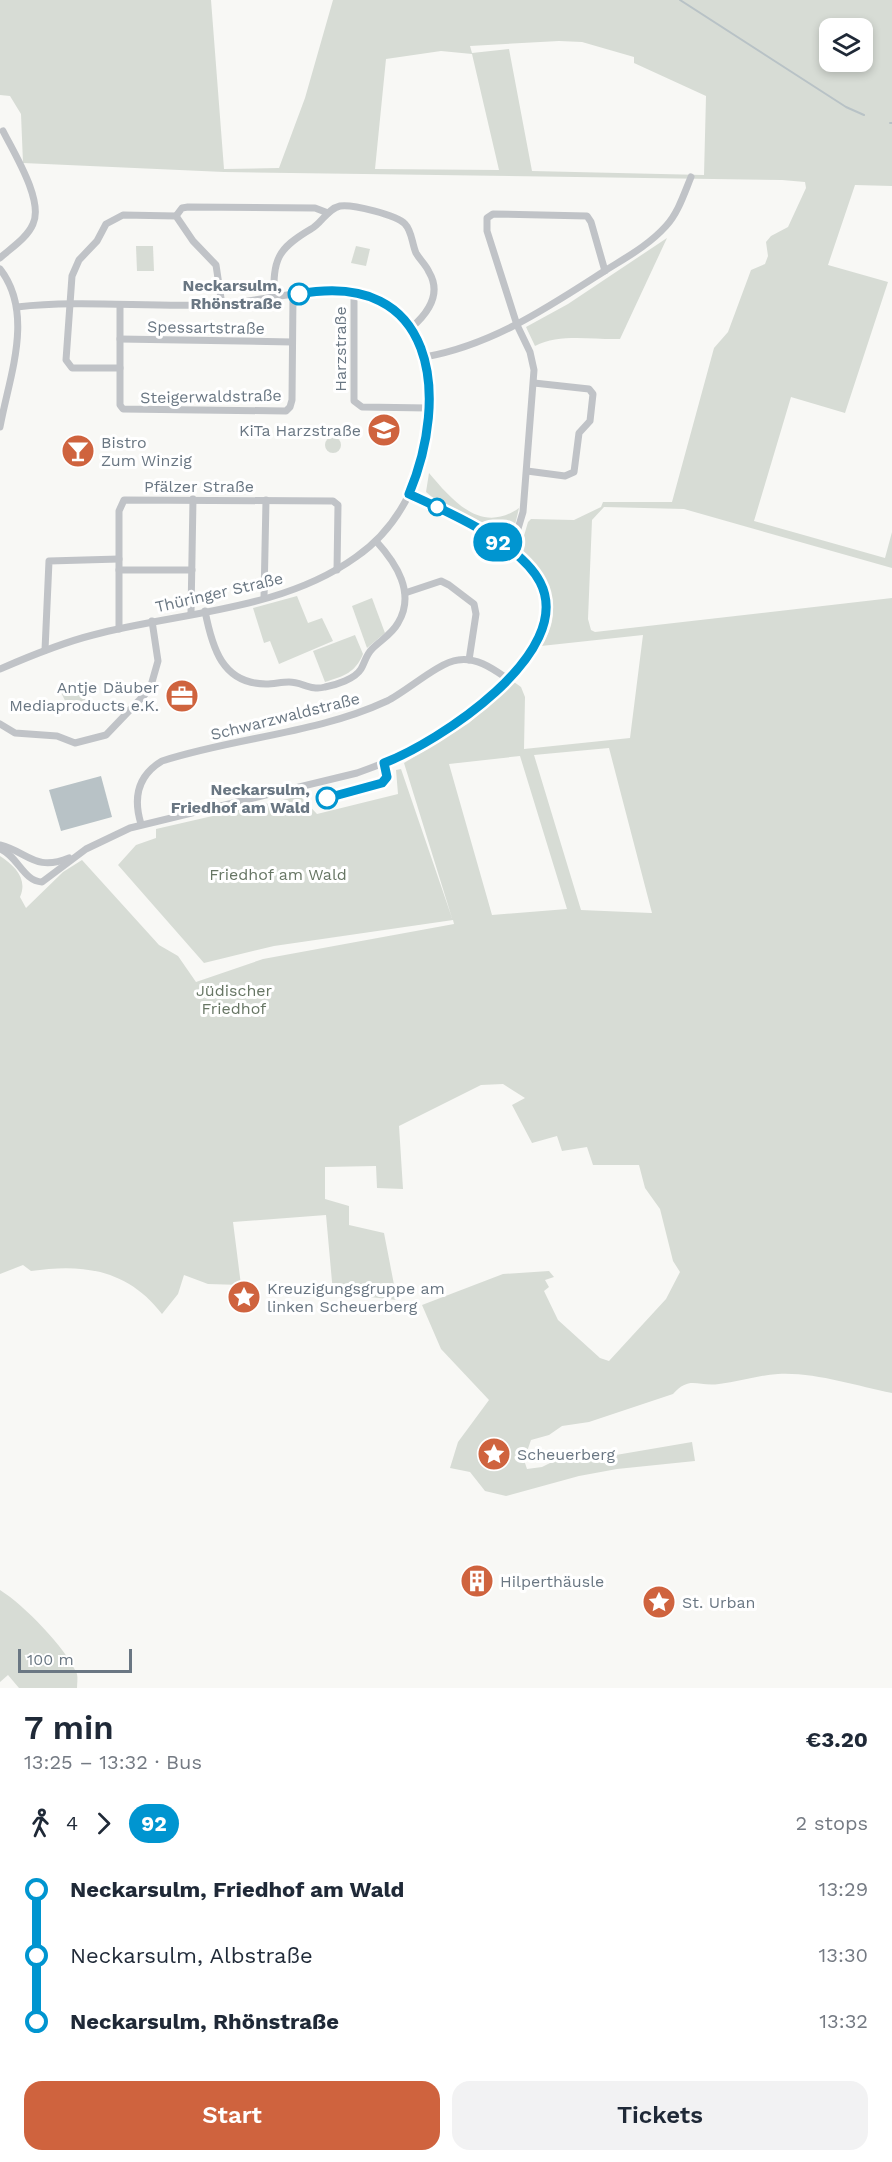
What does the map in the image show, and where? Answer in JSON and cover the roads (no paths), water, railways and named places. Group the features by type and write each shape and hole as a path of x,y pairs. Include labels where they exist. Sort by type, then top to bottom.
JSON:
{"street":[{"path":"0,258 29,231 36,210 30,187 3,131"},
{"path":"425,357 468,347 517,325 634,254 666,226 691,177"},
{"path":"274,298 274,270 279,254 296,236 320,223 328,213 340,206 350,206 396,218 407,226 415,250 431,274 434,289 429,310 412,327"},
{"path":"176,216 182,208 188,207 315,208 328,213"},
{"path":"120,368 72,368 68,365 66,356 68,305 74,269 110,220 123,215 176,216"},
{"path":"511,552 523,512 534,383 533,361 517,325 487,231 486,221 489,215 587,216 591,222 605,271"},
{"path":"176,216 193,241 216,265 222,305"},
{"path":"0,269 10,282 17,307 17,338 4,390 0,427"},
{"name":"Thüringer Straße","path":"0,669 45,650 118,629 264,598 306,585 337,570 376,541 409,494 424,451 428,408 425,357 412,327 389,306 354,292 325,291 222,305 17,307"},
{"name":"Harzstraße","path":"354,292 354,401 362,407 428,408"},
{"name":"Steigerwaldstraße","path":"120,307 120,405 126,410 285,411 290,407 292,400 292,296"},
{"name":"Spessartstraße","path":"120,339 292,342"},
{"path":"527,471 565,476 574,472 579,433 591,421 593,394 589,389 534,383"},
{"path":"0,847 38,863 60,862 116,832 141,824 357,773 393,760 448,730 508,679 538,640 546,617 544,591 536,575 511,552 459,518 409,494"},
{"path":"191,614 193,499"},
{"name":"Pfälzer Straße","path":"118,629 120,506 124,500 266,500 337,503 337,570"},
{"path":"264,598 266,500"},
{"path":"205,611 212,644 218,658 234,675 255,683 290,682 315,689 357,674 373,648 399,622 405,593 397,567 376,541"},
{"path":"45,650 48,561 119,559"},
{"path":"119,570 192,570"},
{"path":"405,593 441,581 471,601 476,615 469,660 488,666 508,679"},
{"path":"0,724 15,733 53,736 75,743 106,735 150,689 158,661 152,621"},
{"name":"Schwarzwaldstraße","path":"141,824 136,804 140,785 148,772 162,761 350,716 394,697 449,662 469,660"},
{"path":"0,847 16,859 32,880 42,882 76,855"}],"waterway":[{"path":"680,0 846,107 864,115"}],"place":[{"name":"Neckarsulm, Rhönstraße","path":"299,294"},
{"name":"KiTa Harzstraße","path":"384,430"},
{"name":"Bistro Zum Winzig","path":"78,451"},
{"name":"Antje Däuber Mediaproducts e.K.","path":"182,696"},
{"name":"Neckarsulm, Friedhof am Wald","path":"327,798"},
{"name":"Kreuzigungsgruppe am linken Scheuerberg","path":"244,1297"},
{"name":"Scheuerberg","path":"494,1454"},
{"name":"Hilperthäusle","path":"477,1581"},
{"name":"St. Urban","path":"659,1602"}],"park label":[{"name":"Friedhof am Wald","path":"278,874"},
{"name":"Jüdischer Friedhof","path":"234,999"}]}
